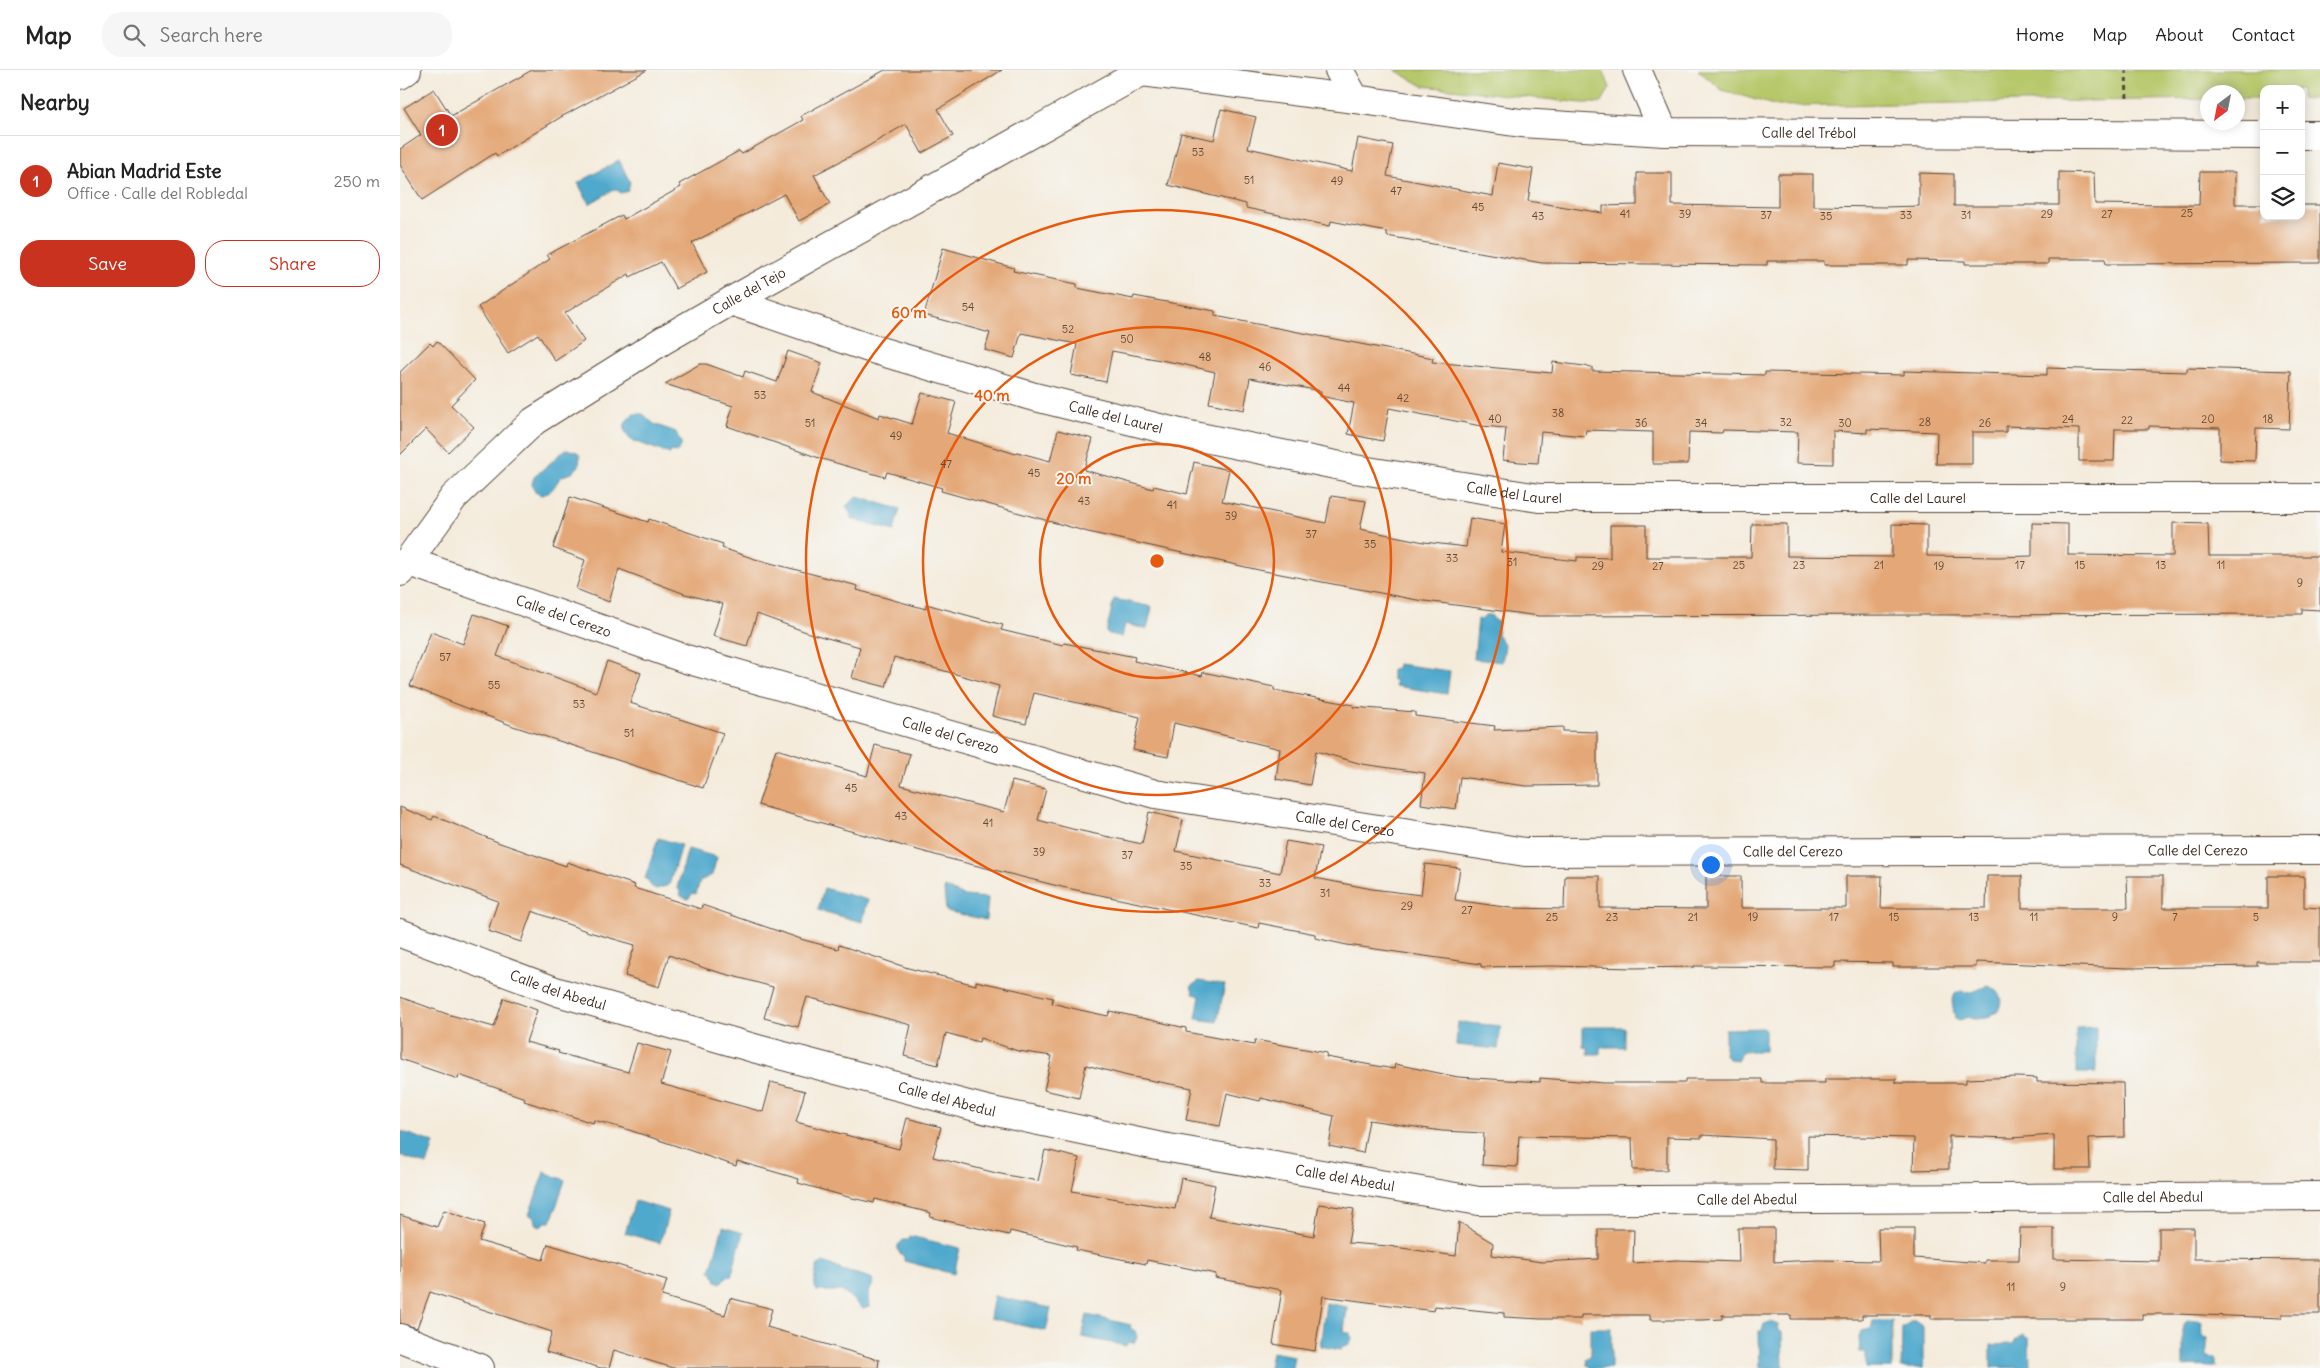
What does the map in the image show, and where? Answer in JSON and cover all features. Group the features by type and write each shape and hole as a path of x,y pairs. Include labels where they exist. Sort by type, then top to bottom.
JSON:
{"street":[{"path":"400,75 407,70"},
{"path":"1339,70 1354,99"},
{"path":"1637,70 1664,132"},
{"name":"Calle del Trébol","path":"1143,71 1521,123 1664,132 2260,135"},
{"name":"Calle del Tejo","path":"403,566 454,497 534,421 731,300 1143,71"},
{"path":"2305,135 2320,135"},
{"name":"Calle del Laurel","path":"731,300 866,346 1031,396 1171,431 1355,469 1539,498 2320,498"},
{"name":"Calle del Cerezo","path":"403,566 686,659 1155,794 1525,852 2320,850"},
{"name":"Calle del Abedul","path":"400,933 558,992 757,1049 987,1110 1157,1146 1479,1201 2320,1196"},
{"path":"400,1338 480,1368"}],"path":[{"path":"2126,70 2127,107"}],"green space":[{"path":"1395,70 1603,70 1610,88 1601,103 1583,103 1423,86"},
{"path":"1698,70 2320,70 2320,99 2305,99 2305,85 2260,85 2260,99 2245,99 2245,85 2200,85 2200,99 1777,106 1722,90"}],"water":[{"path":"619,160 630,182 628,191 621,193 615,189 589,204 578,183"},
{"path":"634,414 643,414 654,424 676,432 681,442 681,447 676,452 671,451 670,454 631,440 626,433 625,426 627,420"},
{"path":"566,449 577,452 580,456 579,466 572,473 562,476 549,492 541,495 535,492 532,484 534,477"},
{"path":"857,497 900,509 894,531 851,519 846,506"},
{"path":"1114,599 1152,607 1147,629 1125,624 1122,637 1106,633"},
{"path":"1486,615 1491,615 1495,621 1499,622 1497,634 1505,645 1502,662 1474,659 1478,619 1481,620"},
{"path":"1398,664 1450,671 1447,694 1395,686 1396,681 1392,679 1392,670 1397,668"},
{"path":"658,838 681,845 669,885 656,889 645,879"},
{"path":"688,849 717,857 712,875 700,881 696,894 693,893 688,899 681,896 677,888"},
{"path":"945,887 964,896 988,898 986,920 946,911"},
{"path":"824,888 868,900 862,922 818,910"},
{"path":"1199,981 1225,985 1217,1022 1196,1019 1200,996 1194,994 1191,986"},
{"path":"1987,986 1995,990 2000,996 2001,1003 1998,1011 1987,1018 1975,1019 1968,1017 1960,1020 1955,1018 1952,1002 1955,994 1961,991 1972,992"},
{"path":"1458,1022 1501,1026 1498,1049 1456,1045"},
{"path":"1583,1027 1624,1027 1624,1047 1600,1047 1600,1054 1588,1054 1588,1048 1583,1047"},
{"path":"2096,1027 2096,1073 2076,1073 2076,1028"},
{"path":"1765,1028 1765,1051 1742,1051 1737,1060 1728,1059 1725,1054 1725,1029"},
{"path":"400,1131 434,1143 427,1165 400,1155"},
{"path":"544,1172 565,1180 551,1222 546,1222 540,1226 535,1223 534,1217 529,1215"},
{"path":"635,1201 669,1211 660,1243 625,1233"},
{"path":"723,1227 743,1233 731,1277 728,1276 721,1283 716,1281 713,1272 710,1271"},
{"path":"910,1236 960,1248 954,1274 904,1261 904,1257 898,1251 898,1245 903,1240 909,1240"},
{"path":"824,1262 842,1270 871,1278 874,1282 869,1292 869,1307 863,1309 841,1291 816,1291 816,1271 818,1265"},
{"path":"994,1296 1051,1308 1046,1331 990,1318"},
{"path":"1326,1303 1347,1307 1344,1331 1351,1334 1352,1339 1348,1345 1342,1346 1341,1350 1320,1346"},
{"path":"1087,1315 1131,1325 1130,1328 1135,1331 1137,1337 1135,1342 1127,1343 1126,1346 1082,1337"},
{"path":"1873,1321 1892,1321 1892,1368 1866,1368 1866,1352 1860,1352 1859,1337 1862,1331 1871,1329"},
{"path":"1911,1321 1915,1321 1923,1327 1923,1368 1901,1368 1902,1327 1905,1327"},
{"path":"2187,1321 2200,1321 2202,1323 2203,1336 2207,1337 2207,1357 2216,1358 2216,1367 2183,1366 2183,1326"},
{"path":"1770,1322 1778,1325 1779,1330 1782,1331 1783,1368 1760,1368 1759,1331 1762,1331 1764,1324"},
{"path":"1591,1328 1611,1328 1611,1368 1591,1368 1587,1365 1586,1359 1591,1355"},
{"path":"2023,1335 2029,1339 2030,1368 1991,1367 1991,1345 2013,1344 2016,1339"},
{"path":"1272,1352 1294,1356 1292,1368 1269,1368"}],"building":[{"path":"532,70 647,70 561,117 497,156 495,153 422,200 400,165 400,149 421,135 404,108 434,89 451,116"},
{"path":"885,70 1002,70 938,109 953,136 922,153 906,124 814,175 830,204 799,221 784,194 692,243 707,272 676,289 661,262 630,277 629,274 565,313 584,341 555,361 538,334 508,353 478,307 550,259 547,255 622,215 624,219 681,187 679,184 739,151 742,154 803,120 801,116"},
{"path":"1221,109 1256,117 1248,148 1352,171 1358,138 1393,145 1387,176 1493,196 1498,163 1533,169 1528,201 1603,213 1603,206 1637,205 1637,173 1672,173 1672,205 1778,207 1778,174 1813,174 1813,206 1885,207 1919,206 1919,173 1954,174 1954,206 2025,206 2059,205 2059,172 2094,173 2095,204 2199,205 2200,172 2235,172 2235,204 2260,204 2260,220 2305,220 2305,205 2320,205 2320,263 2106,264 2105,259 2048,259 2048,264 1965,264 1965,261 1908,260 1908,265 1824,265 1824,261 1767,261 1767,265 1542,263 1387,236 1387,232 1331,221 1330,226 1246,208 1246,204 1168,185 1181,133 1214,140"},
{"path":"943,248 1014,268 1013,271 1077,284 1077,288 1133,299 1134,296 1215,311 1215,316 1433,358 1432,362 1552,373 1553,362 1592,367 1592,371 1765,375 1765,372 1904,375 1904,371 2047,375 2047,368 2187,372 2187,368 2291,371 2289,429 2256,428 2255,461 2220,460 2220,428 2149,426 2149,429 2115,429 2114,461 2079,461 2079,429 2006,426 2006,432 1972,432 1972,464 1936,464 1937,432 1867,429 1867,433 1833,431 1833,464 1797,463 1798,432 1723,430 1722,433 1689,432 1688,464 1653,464 1653,432 1586,430 1585,436 1541,432 1538,463 1503,460 1506,428 1481,426 1389,408 1383,441 1348,434 1354,403 1320,396 1321,391 1250,378 1244,410 1209,403 1215,372 1182,364 1112,351 1106,382 1071,375 1077,344 1021,333 1014,358 985,350 990,333 924,315"},
{"path":"437,341 475,380 451,405 474,427 448,452 426,429 400,455 400,372 430,343 433,346"},
{"path":"788,351 822,363 812,392 879,418 880,414 912,424 922,393 956,402 947,433 1016,454 1017,452 1050,461 1058,430 1093,439 1084,470 1153,489 1154,486 1187,494 1194,462 1229,470 1222,501 1326,523 1331,496 1366,501 1360,529 1424,542 1466,547 1470,518 1505,524 1501,552 1577,561 1577,557 1610,558 1610,525 1646,525 1646,557 1751,557 1752,524 1787,524 1787,556 1892,557 1892,524 1927,525 1927,556 2032,556 2032,523 2068,524 2068,555 2173,556 2173,523 2208,524 2209,556 2320,556 2320,610 2302,609 2302,614 1539,616 1417,600 1259,570 1088,532 941,491 942,488 887,472 885,477 822,459 727,426 733,406 665,384 700,364 706,364 743,377 745,371 777,382"},
{"path":"570,497 648,522 649,519 723,544 722,548 755,559 858,586 857,590 926,609 926,604 1003,625 1001,630 1063,645 1064,643 1135,657 1134,661 1202,676 1203,672 1274,687 1274,690 1354,705 1353,707 1415,712 1415,716 1495,726 1494,730 1563,727 1563,731 1597,732 1597,785 1526,786 1460,777 1456,809 1421,804 1425,773 1362,764 1316,751 1310,785 1276,779 1280,749 1174,723 1168,757 1133,750 1140,717 1034,693 1026,724 992,716 999,686 894,657 886,687 852,678 860,647 809,633 757,614 747,646 713,636 723,604 685,594 619,569 609,602 576,589 585,560 553,548"},
{"path":"474,614 508,626 497,656 596,692 607,661 641,673 630,703 723,733 703,788 513,726 410,686 431,632 463,644"},
{"path":"875,745 910,754 901,785 960,801 1004,812 1012,781 1046,789 1038,820 1072,829 1142,844 1149,812 1183,820 1176,851 1280,873 1286,841 1321,847 1315,878 1372,889 1421,895 1425,864 1460,868 1455,900 1511,908 1564,909 1565,876 1600,876 1600,908 1706,909 1706,876 1741,876 1741,908 1846,908 1846,876 1882,876 1881,908 1986,908 1987,876 2022,876 2022,908 2128,908 2127,876 2163,876 2163,908 2268,908 2268,876 2304,876 2304,907 2320,908 2320,962 2257,962 2257,966 2128,968 1976,962 1976,967 1893,967 1893,963 1835,962 1835,967 1481,967 1481,964 1347,945 1315,938 1315,934 1259,923 1258,928 1062,887 946,858 758,805 776,749 867,776"},
{"path":"400,807 432,820 434,816 500,843 566,866 567,862 635,885 634,888 701,909 702,905 804,940 838,949 839,945 908,968 976,985 976,981 1053,998 1052,1003 1080,1010 1108,1016 1110,1011 1186,1028 1186,1032 1254,1045 1255,1040 1327,1053 1326,1057 1394,1069 1395,1064 1458,1077 1540,1082 1540,1078 1604,1083 1685,1083 1685,1079 1762,1079 1762,1083 1825,1083 1825,1079 1896,1079 1896,1083 1966,1083 1966,1079 2017,1077 2037,1078 2037,1082 2123,1083 2124,1137 2089,1138 2090,1169 2054,1169 2054,1135 2011,1138 1949,1136 1949,1169 1913,1170 1914,1138 1808,1136 1808,1170 1773,1169 1773,1139 1702,1135 1702,1138 1667,1137 1667,1170 1633,1170 1632,1138 1519,1136 1517,1167 1482,1165 1484,1133 1442,1131 1369,1120 1363,1153 1329,1146 1334,1116 1261,1098 1260,1101 1227,1093 1220,1126 1186,1120 1192,1088 1128,1076 1086,1065 1079,1098 1044,1090 1052,1056 1018,1051 980,1038 979,1042 946,1033 938,1065 904,1056 911,1025 807,997 798,1027 764,1018 773,987 707,969 669,955 659,987 625,976 635,945 589,932 532,911 521,942 488,931 498,901 400,865"},
{"path":"400,997 447,1014 494,1027 504,998 537,1010 526,1042 559,1051 558,1053 628,1072 637,1043 671,1052 661,1084 763,1112 771,1082 805,1091 796,1122 899,1149 907,1118 941,1127 933,1157 996,1173 1038,1181 1045,1150 1079,1158 1072,1191 1175,1209 1181,1178 1215,1185 1209,1217 1314,1236 1319,1204 1354,1209 1348,1243 1388,1246 1456,1256 1459,1222 1493,1243 1492,1255 1542,1262 1598,1259 1598,1229 1634,1229 1633,1263 1677,1260 1739,1262 1738,1228 1774,1228 1774,1262 1817,1260 1879,1261 1878,1228 1914,1228 1914,1258 1985,1263 1985,1260 2019,1260 2020,1228 2054,1228 2054,1259 2159,1261 2159,1228 2194,1228 2194,1259 2320,1260 2320,1314 2282,1314 2282,1318 2142,1314 2142,1319 1931,1319 1931,1315 1862,1315 1862,1319 1791,1319 1791,1315 1722,1315 1722,1319 1650,1320 1650,1315 1581,1315 1581,1319 1541,1319 1504,1317 1504,1313 1435,1306 1434,1311 1323,1296 1315,1351 1273,1344 1282,1290 1215,1278 1216,1274 1147,1260 1146,1264 1076,1250 1077,1247 1010,1231 1009,1235 930,1217 931,1213 875,1199 874,1203 848,1197 798,1183 799,1179 737,1161 736,1166 629,1130 594,1120 593,1123 524,1101 525,1098 459,1075 458,1079 400,1059"},
{"path":"444,1210 485,1224 479,1241 543,1260 548,1244 667,1280 662,1296 725,1315 730,1298 772,1309 767,1327 879,1360 878,1368 673,1368 614,1350 609,1368 601,1368 546,1352 552,1332 430,1292 417,1328 400,1323 400,1215 437,1227"}],"place":[{"name":"Abian Madrid Este","path":"442,130"}]}
